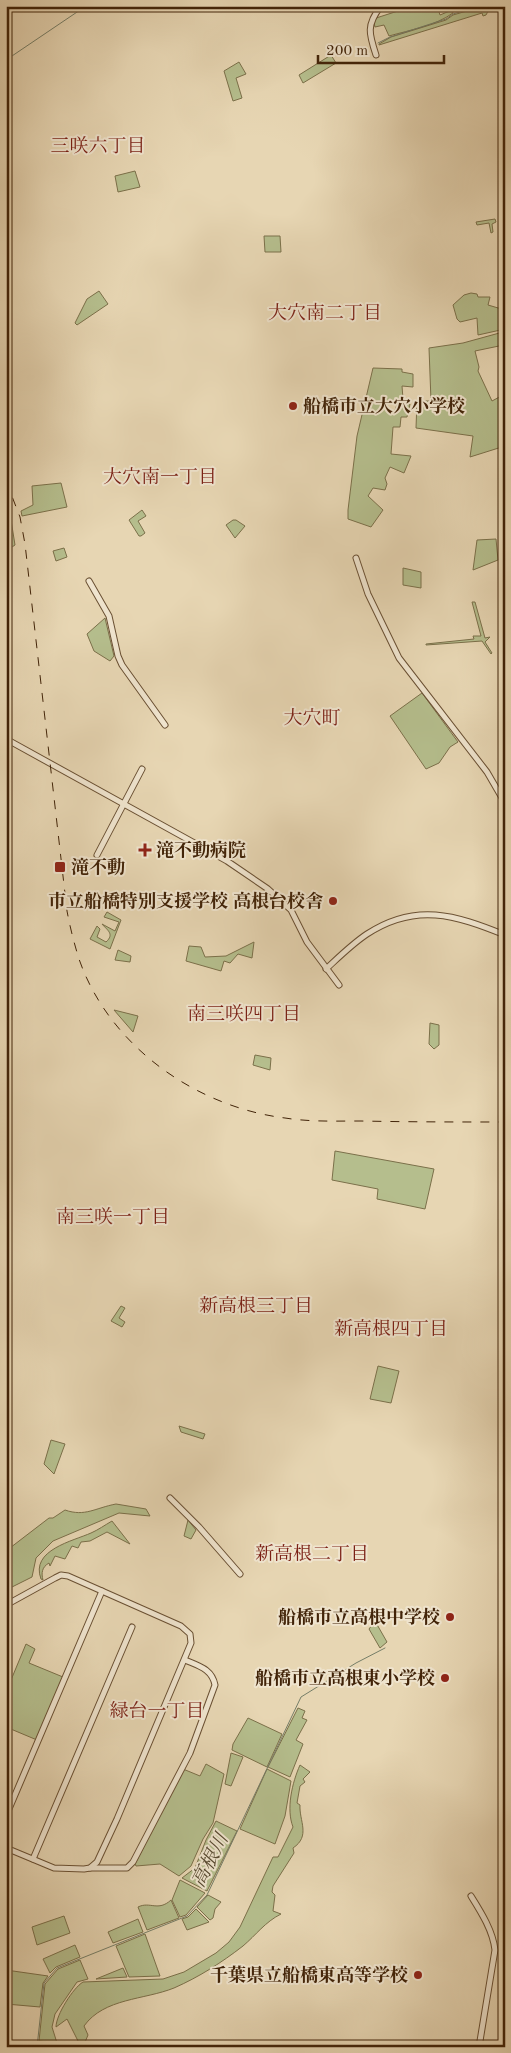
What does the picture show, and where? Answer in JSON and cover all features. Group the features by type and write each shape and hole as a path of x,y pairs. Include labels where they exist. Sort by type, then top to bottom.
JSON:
{"street":[{"path":"376,55 370,26 372,18 381,6"},
{"path":"356,558 368,594 399,658 487,772 505,803"},
{"path":"89,581 109,616 118,656 122,665 165,724"},
{"path":"6,739 227,862 268,889 291,910 307,942 339,986"},
{"path":"96,855 142,769"},
{"path":"326,968 371,932 412,916 453,916 472,921 505,935"},
{"path":"170,1498 204,1532 240,1574"},
{"path":"6,1605 61,1576 68,1576 185,1628 190,1634 191,1643 185,1660 103,1850 98,1860 90,1868"},
{"path":"6,1816 102,1591"},
{"path":"33,1859 132,1627"},
{"path":"6,1848 54,1868 127,1868 133,1862 190,1753 215,1685 212,1676 207,1670 185,1660"},
{"path":"471,1896 487,1925 495,1950 478,2047"}],"green space":[{"path":"407,6 437,6 440,15 452,10 453,13 414,30 389,36 384,25 375,27 373,19 401,10"},
{"path":"484,6 491,6 486,15 483,16 482,13 379,45 391,37"},
{"path":"331,55 336,63 303,83 299,75"},
{"path":"239,62 246,74 236,78 242,98 233,101 224,71"},
{"path":"135,171 140,187 118,192 115,176"},
{"path":"495,219 496,222 492,224 493,232 491,233 489,223 477,225 476,222"},
{"path":"264,236 280,236 281,252 265,252"},
{"path":"99,291 108,304 77,325 75,323 87,299"},
{"path":"477,294 478,297 490,297 488,305 505,310 505,329 478,335 477,318 460,322 457,319 453,305 464,295"},
{"path":"503,332 505,338 499,346 475,351 479,367 478,371 492,401 505,394 505,446 470,457 473,436 416,428 417,401 431,401 429,348 463,343"},
{"path":"373,368 402,369 402,372 413,374 413,387 402,386 403,399 396,403 387,401 386,410 394,412 397,405 410,404 407,417 401,417 400,427 393,427 391,454 411,456 404,473 390,467 385,478 387,484 385,490 373,488 368,496 383,510 371,527 348,519 348,510 357,436"},
{"path":"61,483 67,507 22,516 21,511 33,505 32,486"},
{"path":"142,510 146,516 138,521 145,533 139,536 129,520"},
{"path":"11,520 15,545 6,551 6,523"},
{"path":"233,520 245,526 235,538 226,525"},
{"path":"496,539 498,560 473,570 477,540"},
{"path":"64,548 67,557 56,561 53,551"},
{"path":"403,568 421,572 421,588 403,585"},
{"path":"472,602 475,602 485,638 490,637 485,642 491,654 482,641 426,645 474,639 473,636 481,636"},
{"path":"105,618 114,656 110,661 94,651 87,634"},
{"path":"422,693 458,742 450,747 439,763 426,769 390,716"},
{"path":"107,912 121,920 110,949 90,939 97,926 100,929 97,937 106,942 109,939 110,934 102,924 115,931 119,922 104,917"},
{"path":"254,942 252,958 238,954 230,963 224,961 221,971 186,961 189,946 201,947 205,957 226,956"},
{"path":"118,950 131,956 130,962 115,960"},
{"path":"114,1010 138,1016 133,1032"},
{"path":"430,1023 439,1025 439,1045 434,1049 429,1044"},
{"path":"255,1055 271,1058 270,1070 253,1065"},
{"path":"335,1151 434,1169 425,1209 377,1199 378,1189 332,1180"},
{"path":"121,1306 125,1308 119,1318 125,1322 122,1327 111,1321"},
{"path":"378,1366 399,1371 391,1403 370,1399"},
{"path":"179,1426 205,1434 203,1439 181,1432"},
{"path":"51,1440 65,1444 54,1474 44,1464"},
{"path":"116,1504 146,1509 150,1516 119,1513 53,1541 36,1558 32,1577 12,1587 6,1581 6,1551 49,1518 53,1518 65,1510 78,1513"},
{"path":"188,1520 196,1530 191,1539 184,1536"},
{"path":"112,1521 130,1544 107,1532 90,1541 81,1542 78,1548 72,1546 65,1559 55,1556 50,1566 49,1563 43,1568 43,1580 41,1579 39,1569 47,1554 64,1543 94,1532"},
{"path":"375,1621 387,1642 380,1648 369,1629"},
{"path":"26,1644 35,1649 29,1663 63,1677 37,1740 6,1727 6,1692"},
{"path":"298,1708 305,1711 302,1718 307,1720 296,1740 303,1744 290,1777 268,1767"},
{"path":"248,1718 282,1734 267,1767 232,1750 233,1744"},
{"path":"231,1753 243,1757 231,1786 225,1784"},
{"path":"206,1764 224,1774 213,1823 203,1839 191,1866 179,1876 160,1864 136,1866 135,1864 183,1769 200,1776"},
{"path":"300,1765 310,1772 303,1779 305,1782 300,1786 297,1803 300,1805 303,1828 302,1838 293,1848 294,1853 273,1886 272,1892 275,1895 273,1911 281,1914 265,1925 235,1952 192,1979 174,1988 125,2001 102,2010 84,2026 88,2035 83,2047 81,2047 67,2019 56,2027 66,2002 83,1982 163,1979 184,1972 216,1953 229,1942 240,1927 273,1857 278,1857 293,1827 290,1804"},
{"path":"267,1769 291,1781 285,1816 275,1844 240,1829"},
{"path":"216,1821 237,1831 207,1891 182,1878 195,1868"},
{"path":"180,1880 205,1893 186,1915 180,1917 172,1900"},
{"path":"208,1895 221,1902 215,1909 213,1918 210,1920 197,1907"},
{"path":"171,1900 179,1918 147,1930 138,1907 142,1905 158,1906 166,1904"},
{"path":"196,1909 209,1922 187,1930 182,1919 188,1917"},
{"path":"64,1916 70,1933 37,1945 32,1927"},
{"path":"138,1919 143,1932 113,1943 108,1932"},
{"path":"145,1934 160,1976 129,1977 116,1946"},
{"path":"75,1945 80,1957 56,1967 50,1973 43,1959"},
{"path":"80,1960 88,1979 77,1982 55,2014 52,2027 57,2043 39,2041 45,1984 58,1969"},
{"path":"123,1968 127,1977 96,1979"},
{"path":"6,1970 48,1976 43,1983 40,2007 6,2004"}],"waterway":[{"path":"6,61 86,6"},
{"path":"378,43 390,37 446,19 453,14 480,6"},
{"name":"高根川","path":"37,2047 44,1983 57,1968 187,1916 207,1895 301,1697 356,1663 385,1648"}],"railway":[{"path":"6,481 20,517 25,544 68,917 79,959 93,990 111,1019 134,1045 160,1067 189,1086 219,1101 252,1112 313,1121 505,1122"}],"place":[{"name":"船橋市立大穴小学校","path":"293,406"},
{"name":"滝不動病院","path":"145,850"},
{"name":"滝不動","path":"60,867"},
{"name":"市立船橋特別支援学校 高根台校舎","path":"333,901"},
{"name":"船橋市立高根中学校","path":"450,1617"},
{"name":"船橋市立高根東小学校","path":"445,1678"},
{"name":"千葉県立船橋東高等学校","path":"418,1975"}],"district":[{"name":"三咲六丁目","path":"98,145"},
{"name":"大穴南二丁目","path":"325,312"},
{"name":"大穴南一丁目","path":"160,476"},
{"name":"大穴町","path":"312,717"},
{"name":"南三咲四丁目","path":"244,1013"},
{"name":"南三咲一丁目","path":"113,1216"},
{"name":"新高根三丁目","path":"256,1305"},
{"name":"新高根四丁目","path":"391,1328"},
{"name":"新高根二丁目","path":"312,1553"},
{"name":"緑台一丁目","path":"157,1710"}]}
